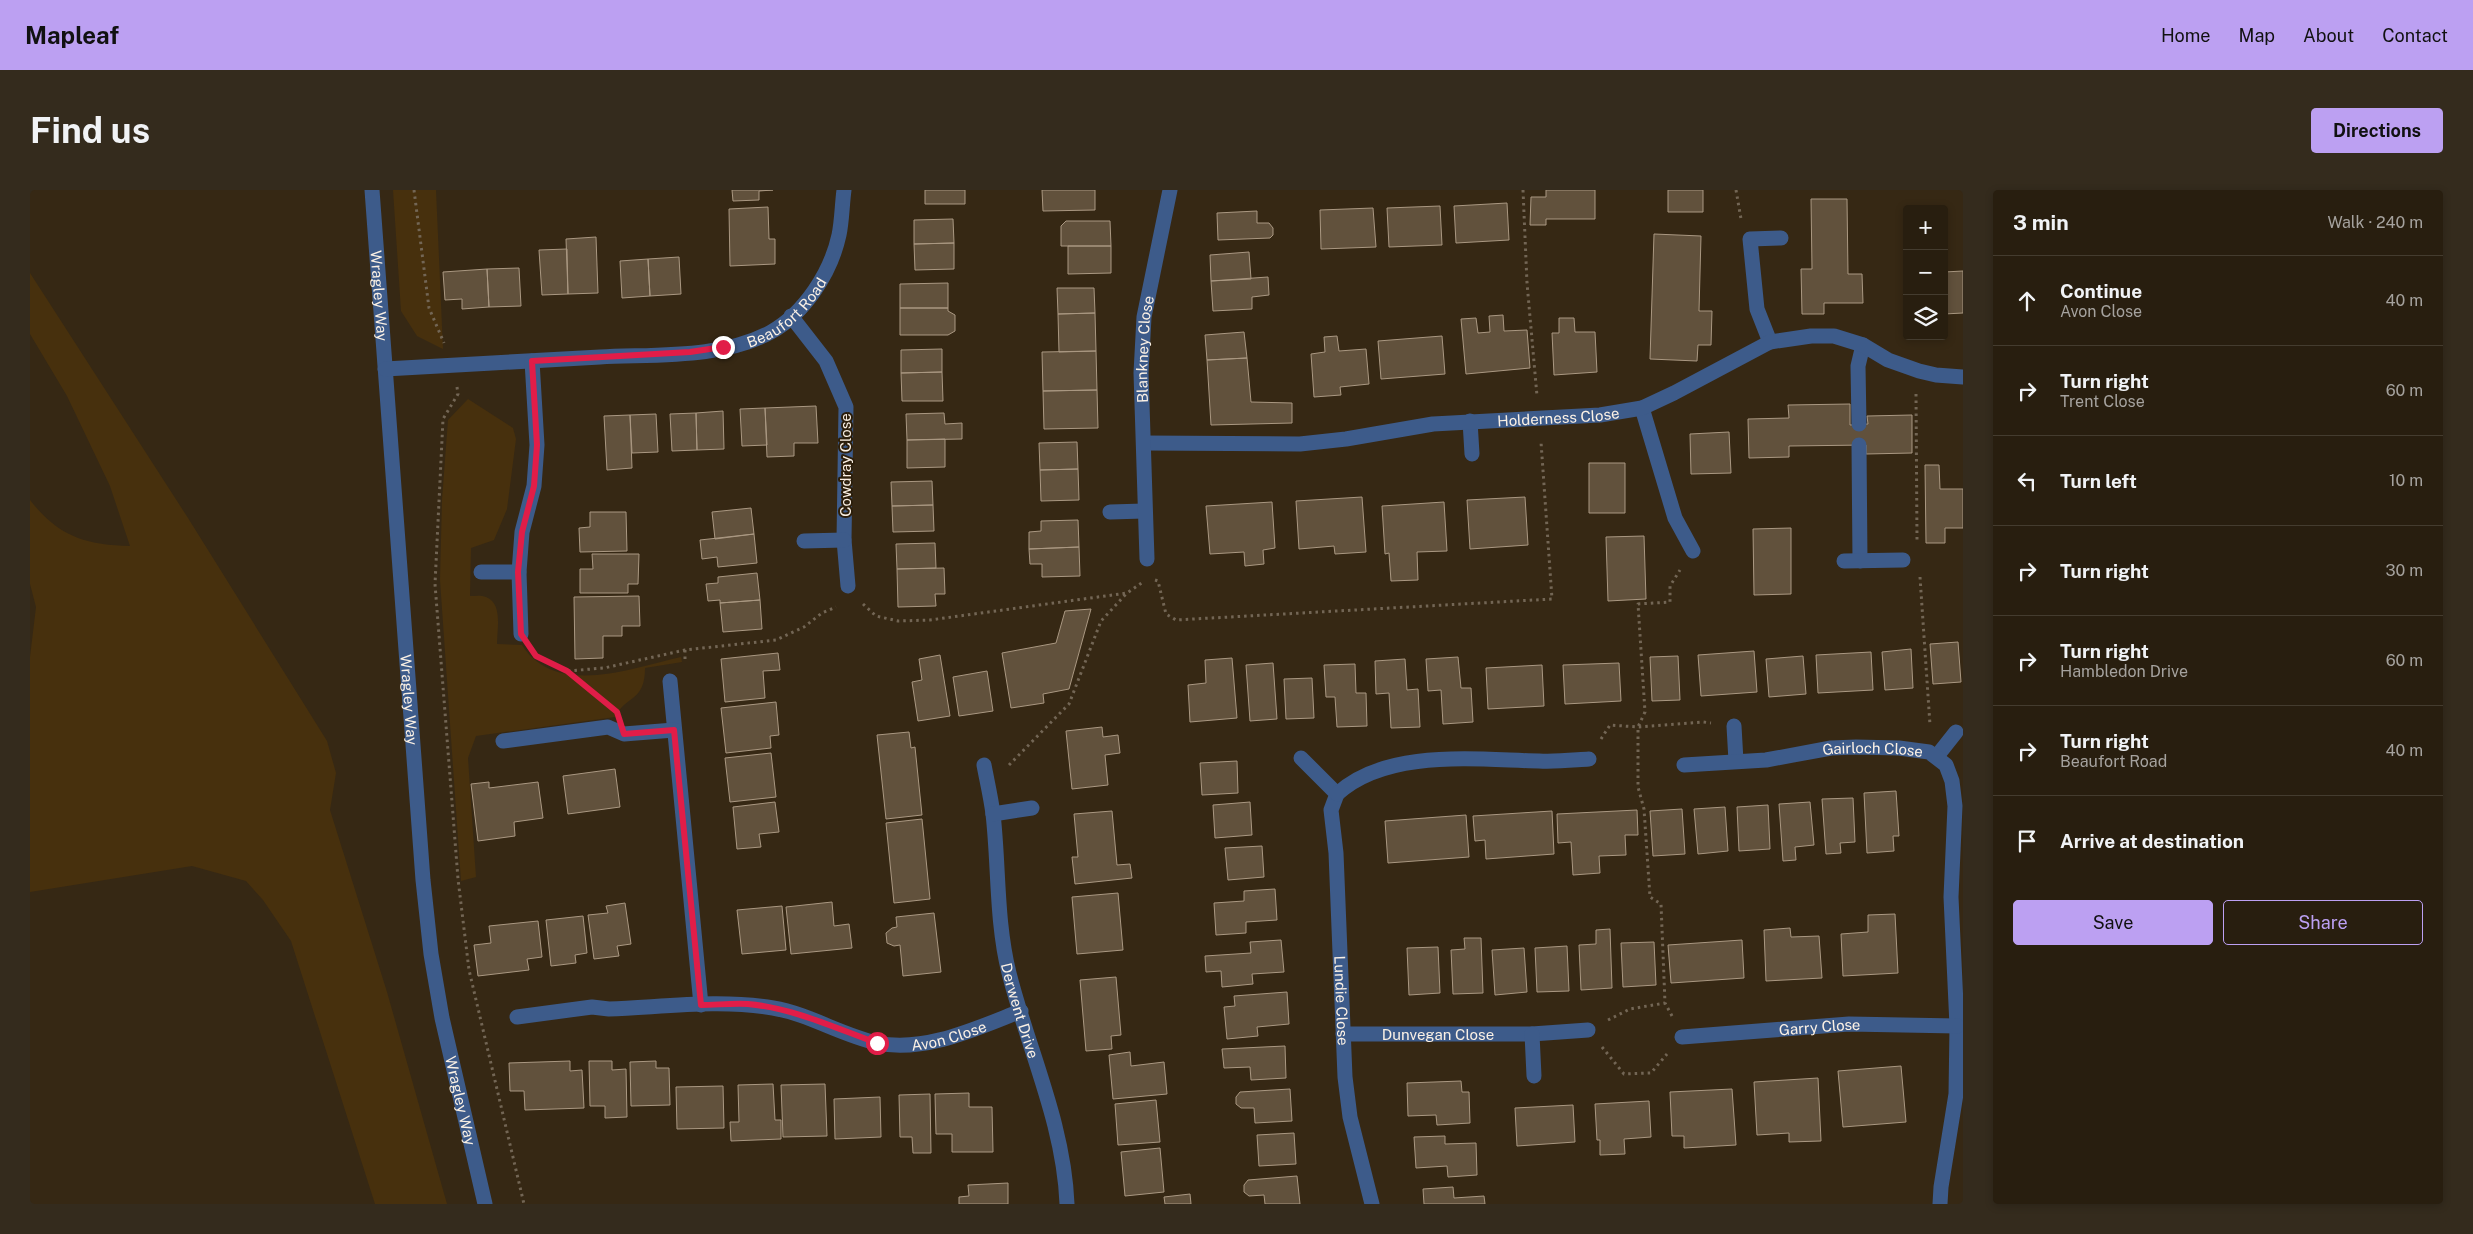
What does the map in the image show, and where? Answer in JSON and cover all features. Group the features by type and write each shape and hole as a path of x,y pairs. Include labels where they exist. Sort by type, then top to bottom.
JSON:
{"street":[{"name":"Wragley Way","path":"372,190 423,880 430,944 442,1018 485,1204"},
{"name":"Beaufort Road","path":"385,369 690,352 748,341 772,331 791,316 806,300 831,265 840,234 844,190"},
{"name":"Blankney Close","path":"1147,559 1141,373 1144,317 1170,190"},
{"path":"1770,342 1757,309 1750,239 1781,238"},
{"name":"Cowdray Close","path":"791,316 826,361 846,407 844,540 848,586"},
{"name":"Holderness Close","path":"1144,444 1300,444 1346,439 1394,429 1470,421 1600,415 1642,408 1770,342 1811,336 1834,336 1863,345 1888,360 1919,371 1957,376"},
{"path":"1859,424 1858,366 1863,345"},
{"path":"521,634 518,572 522,532 534,486 537,445 532,361"},
{"path":"1642,408 1675,518 1693,551"},
{"path":"1470,421 1472,454"},
{"path":"1859,446 1860,561"},
{"path":"1110,512 1144,510"},
{"path":"804,541 844,540"},
{"path":"1844,562 1903,560"},
{"path":"480,572 518,572"},
{"path":"670,681 701,1005"},
{"path":"1734,726 1736,762"},
{"path":"503,741 608,727 624,734 674,730"},
{"path":"1937,756 1956,732"},
{"name":"Gairloch Close","path":"1684,765 1766,760 1831,748 1856,747 1899,748 1929,752 1937,756 1946,765 1952,781 1954,798 1951,897 1957,1026 1956,1094 1940,1204"},
{"path":"1301,758 1337,794 1363,776 1435,759 1494,758 1540,761 1589,759"},
{"name":"Derwent Drive","path":"984,765 993,814 1002,932 1008,972 1040,1068 1066,1183 1067,1204"},
{"name":"Lundie Close","path":"1337,794 1331,810 1336,853 1343,1034 1350,1117 1372,1204"},
{"path":"993,814 1032,808"},
{"name":"Avon Close","path":"517,1017 592,1007 609,1009 747,1004 775,1008 804,1016 877,1043 896,1045 945,1038 1020,1011"},
{"name":"Garry Close","path":"1682,1037 1849,1024 1957,1026"},
{"name":"Dunvegan Close","path":"1343,1034 1532,1034 1588,1030"},
{"path":"1532,1034 1534,1076"}],"path":[{"path":"414,190 429,308 452,365 458,394 443,419 435,584 458,879 469,970 524,1204"},
{"path":"984,765 1008,766 1069,704 1101,621 1127,593 1148,578 1158,581 1166,614 1176,620 1552,599 1527,283 1523,190"},
{"path":"1665,1003 1630,1009 1588,1030 1624,1074 1651,1073 1682,1037 1665,1003 1661,904 1650,897 1644,809 1638,787 1638,727 1645,712 1638,604 1670,602 1670,586 1693,551"},
{"path":"857,603 866,605 876,616 898,621 930,620 1127,593"},
{"path":"567,671 604,668 685,650 776,640 804,627 822,613 840,605"},
{"path":"521,634 536,656 567,671 617,712 624,734"},
{"path":"1589,759 1610,725 1638,727 1703,722 1734,726"}],"shaded area":[{"path":"393,190 436,190 443,349 417,336 401,311"},
{"path":"30,273 188,518 327,741 336,773 330,810 387,992 447,1204 375,1204 291,941 263,900 246,881 192,866 30,892 30,657 36,607 30,584 30,500 51,522 74,536 99,543 130,546 110,486 67,396 30,334"},
{"path":"468,399 513,428 516,439 507,509 494,540 471,548 470,596 486,597 495,605 498,618 497,644 522,645 537,661 554,671 574,675 618,672 681,657 682,662 645,668 642,687 619,710 615,717 476,736 468,758 476,877 461,881 440,580 442,500 448,420"}],"building":[{"path":"732,190 773,190 759,191 759,200 733,201"},
{"path":"925,190 965,190 965,204 925,204"},
{"path":"1042,190 1095,190 1095,210 1043,211"},
{"path":"1546,190 1595,190 1595,219 1546,219 1546,225 1530,225 1531,197 1546,197"},
{"path":"1668,190 1703,190 1703,212 1668,212"},
{"path":"1811,199 1847,199 1848,274 1862,274 1863,303 1824,303 1824,314 1802,314 1801,269 1812,269"},
{"path":"1507,203 1509,240 1456,243 1454,206"},
{"path":"1440,206 1442,245 1389,247 1387,208"},
{"path":"768,207 769,239 775,239 775,264 730,266 729,209"},
{"path":"1373,208 1376,247 1321,249 1320,210"},
{"path":"1257,211 1257,223 1269,223 1273,228 1273,235 1270,238 1218,240 1217,213"},
{"path":"953,219 954,243 914,244 914,220"},
{"path":"1066,221 1110,221 1111,246 1061,246 1061,226"},
{"path":"1654,234 1701,236 1699,311 1712,311 1711,345 1698,345 1697,361 1650,359"},
{"path":"596,237 598,293 568,294 566,239"},
{"path":"954,243 954,269 915,270 914,244"},
{"path":"1068,246 1111,246 1111,273 1068,274"},
{"path":"567,249 568,294 542,295 539,250"},
{"path":"1249,252 1251,279 1211,281 1210,255"},
{"path":"679,257 681,294 650,296 648,259"},
{"path":"648,259 650,296 622,298 620,261"},
{"path":"519,268 521,306 489,307 487,269"},
{"path":"487,269 489,307 462,309 462,299 445,300 443,272"},
{"path":"1963,271 1963,313 1948,314 1948,272"},
{"path":"1268,277 1269,295 1252,297 1252,309 1213,311 1211,281"},
{"path":"948,283 948,308 900,308 900,284"},
{"path":"1057,288 1094,288 1095,313 1058,314"},
{"path":"900,308 948,308 948,311 955,315 955,331 948,335 900,335"},
{"path":"1095,313 1096,351 1059,352 1058,314"},
{"path":"1503,315 1504,331 1527,330 1530,368 1466,374 1461,319 1476,318 1478,333 1490,332 1489,316"},
{"path":"1559,318 1574,318 1575,332 1595,332 1597,372 1554,375 1552,333 1559,333"},
{"path":"1244,332 1247,358 1207,360 1205,335"},
{"path":"1337,336 1339,351 1366,349 1369,384 1340,387 1341,395 1314,397 1311,354 1325,352 1324,337"},
{"path":"1442,336 1445,374 1381,379 1378,341"},
{"path":"942,349 942,372 901,373 901,350"},
{"path":"1096,351 1097,390 1043,391 1042,352"},
{"path":"1247,358 1251,402 1292,403 1292,423 1211,425 1207,360"},
{"path":"942,372 943,401 902,401 901,373"},
{"path":"1097,390 1098,428 1044,429 1043,391"},
{"path":"1850,404 1850,425 1868,424 1867,416 1912,415 1912,453 1866,454 1866,445 1789,446 1789,457 1749,458 1748,419 1789,418 1788,405"},
{"path":"816,406 818,443 794,443 794,456 767,457 765,408"},
{"path":"765,408 767,445 742,446 740,409"},
{"path":"723,411 724,449 697,450 696,413"},
{"path":"696,413 697,450 672,451 670,414"},
{"path":"944,413 945,424 962,423 962,439 907,440 906,414"},
{"path":"656,414 658,452 632,453 630,415"},
{"path":"630,415 632,468 607,470 604,416"},
{"path":"1729,432 1731,473 1691,474 1690,434"},
{"path":"945,439 945,467 907,468 907,440"},
{"path":"1077,442 1078,469 1040,470 1039,443"},
{"path":"1589,463 1625,463 1625,513 1589,513"},
{"path":"1925,465 1939,465 1940,489 1963,489 1963,528 1945,528 1945,543 1926,543"},
{"path":"1078,469 1079,500 1041,501 1040,470"},
{"path":"932,481 933,505 892,506 891,482"},
{"path":"1362,497 1366,552 1335,554 1334,546 1299,549 1296,501"},
{"path":"1525,497 1528,545 1470,549 1467,500"},
{"path":"1272,502 1275,548 1263,550 1264,564 1245,566 1244,552 1210,554 1206,506"},
{"path":"1444,502 1447,551 1417,552 1418,580 1391,581 1389,553 1385,554 1382,506"},
{"path":"933,505 934,531 893,532 892,506"},
{"path":"751,508 754,534 715,539 712,512"},
{"path":"590,512 626,512 627,551 580,552 579,528 590,527"},
{"path":"1078,520 1079,547 1029,549 1029,532 1041,531 1041,521"},
{"path":"1791,528 1791,594 1754,595 1753,529"},
{"path":"754,534 757,563 718,567 717,557 702,559 700,540"},
{"path":"1644,536 1646,599 1608,601 1606,537"},
{"path":"935,543 936,568 897,569 896,544"},
{"path":"1079,547 1080,576 1042,577 1042,564 1030,564 1029,549"},
{"path":"592,554 639,554 638,584 628,584 628,593 580,593 580,569 593,569"},
{"path":"944,568 945,594 935,594 936,606 898,607 897,569"},
{"path":"757,573 760,600 720,603 720,600 708,601 706,584 718,583 718,577"},
{"path":"639,596 640,626 622,626 622,636 603,636 603,658 575,659 574,597"},
{"path":"760,600 762,629 723,632 720,603"},
{"path":"1091,609 1069,689 1043,694 1044,703 1011,708 1002,653 1056,643 1065,611"},
{"path":"1958,642 1961,682 1933,684 1930,644"},
{"path":"1911,649 1913,688 1885,690 1882,652"},
{"path":"1754,651 1757,692 1701,696 1698,655"},
{"path":"1871,652 1873,690 1818,693 1816,655"},
{"path":"778,653 780,670 763,671 765,698 725,702 721,659"},
{"path":"940,655 950,716 918,721 912,682 922,680 919,659"},
{"path":"1678,656 1680,700 1652,701 1650,657"},
{"path":"1803,656 1806,694 1769,697 1766,659"},
{"path":"1458,657 1461,688 1471,688 1473,722 1443,724 1441,690 1428,691 1426,659"},
{"path":"1232,658 1237,718 1190,722 1188,685 1206,683 1205,660"},
{"path":"1405,659 1407,690 1418,689 1420,727 1391,728 1389,693 1376,694 1375,661"},
{"path":"1273,663 1277,719 1250,721 1246,665"},
{"path":"1619,663 1621,701 1565,704 1563,665"},
{"path":"1355,664 1356,693 1366,693 1367,726 1337,727 1335,697 1326,697 1324,665"},
{"path":"1542,665 1544,706 1488,709 1486,668"},
{"path":"987,671 993,711 959,716 953,677"},
{"path":"1312,678 1314,718 1286,719 1284,679"},
{"path":"776,702 779,735 770,736 771,748 726,753 721,708"},
{"path":"1102,727 1103,737 1118,735 1120,753 1105,755 1108,785 1072,789 1066,731"},
{"path":"909,732 911,748 915,747 922,815 886,819 877,735"},
{"path":"771,753 776,797 730,802 725,758"},
{"path":"1237,761 1238,793 1202,795 1200,763"},
{"path":"615,769 620,807 568,814 563,776"},
{"path":"489,782 489,788 538,782 543,818 514,822 515,836 478,841 471,784"},
{"path":"1896,791 1899,836 1893,836 1894,851 1867,853 1864,793"},
{"path":"1853,798 1855,842 1840,843 1841,853 1826,854 1822,799"},
{"path":"775,802 779,832 759,834 761,847 737,849 733,807"},
{"path":"1250,802 1252,835 1215,838 1213,805"},
{"path":"1810,802 1814,845 1795,847 1796,860 1783,861 1779,804"},
{"path":"1768,805 1770,849 1739,851 1737,807"},
{"path":"1725,807 1728,851 1698,854 1694,809"},
{"path":"1682,809 1685,854 1653,856 1650,811"},
{"path":"1637,810 1638,835 1625,835 1626,855 1599,856 1600,873 1573,875 1571,842 1558,843 1557,814"},
{"path":"1112,811 1117,865 1130,864 1132,878 1075,884 1072,857 1078,857 1074,814"},
{"path":"1552,811 1554,854 1486,859 1485,840 1475,841 1473,816"},
{"path":"1466,815 1469,857 1388,863 1385,821"},
{"path":"922,819 930,899 894,903 886,823"},
{"path":"1262,846 1264,877 1228,880 1225,848"},
{"path":"1275,889 1277,920 1246,922 1246,933 1216,935 1214,903 1244,901 1244,891"},
{"path":"1118,893 1123,950 1077,954 1072,897"},
{"path":"832,902 834,926 849,924 852,948 791,954 786,907"},
{"path":"625,903 631,944 617,946 619,956 594,959 588,915 608,913 606,906"},
{"path":"782,906 786,950 742,954 737,910"},
{"path":"934,913 941,972 903,976 900,945 894,946 887,943 886,933 892,928 897,927 896,917"},
{"path":"1895,914 1898,973 1843,976 1841,934 1868,932 1868,915"},
{"path":"583,916 587,953 575,955 576,963 551,966 546,920"},
{"path":"538,921 542,957 527,959 529,970 478,976 474,945 491,943 489,926"},
{"path":"1790,928 1791,937 1819,936 1822,978 1766,981 1764,930"},
{"path":"1610,929 1612,988 1581,990 1579,945 1596,944 1596,930"},
{"path":"1464,938 1481,938 1483,993 1453,994 1451,950 1465,949"},
{"path":"1281,940 1284,972 1252,974 1253,984 1222,987 1221,971 1206,972 1205,956 1251,953 1250,942"},
{"path":"1742,940 1744,978 1671,983 1668,945"},
{"path":"1654,942 1656,985 1623,987 1621,943"},
{"path":"1567,946 1569,991 1537,992 1535,948"},
{"path":"1438,947 1440,993 1409,995 1407,948"},
{"path":"1524,948 1527,992 1495,995 1492,950"},
{"path":"1116,977 1121,1035 1111,1036 1112,1049 1086,1051 1080,980"},
{"path":"1287,992 1289,1024 1257,1027 1258,1036 1227,1039 1224,1007 1235,1006 1234,996"},
{"path":"1285,1046 1286,1078 1251,1080 1250,1067 1224,1068 1222,1049"},
{"path":"1130,1052 1131,1066 1164,1062 1167,1094 1113,1099 1109,1055"},
{"path":"570,1061 570,1071 582,1070 584,1108 525,1110 524,1091 510,1091 509,1063"},
{"path":"589,1061 612,1061 612,1070 626,1069 627,1117 605,1118 605,1106 590,1106"},
{"path":"656,1061 656,1068 669,1068 670,1105 631,1106 630,1062"},
{"path":"1901,1066 1906,1122 1843,1127 1838,1071"},
{"path":"1818,1078 1821,1141 1789,1142 1789,1133 1757,1135 1754,1082"},
{"path":"1461,1081 1462,1092 1469,1092 1470,1123 1437,1125 1436,1115 1408,1116 1407,1083"},
{"path":"773,1084 775,1120 781,1120 781,1139 731,1141 730,1122 739,1122 738,1085"},
{"path":"825,1084 827,1136 783,1137 781,1085"},
{"path":"723,1086 724,1128 677,1129 676,1087"},
{"path":"1290,1089 1292,1121 1255,1123 1254,1108 1241,1108 1236,1104 1236,1097 1240,1092"},
{"path":"1732,1089 1736,1145 1684,1148 1684,1136 1672,1136 1670,1092"},
{"path":"969,1093 969,1107 992,1107 993,1152 952,1152 952,1134 936,1134 935,1094"},
{"path":"930,1094 931,1153 913,1153 912,1137 900,1137 899,1095"},
{"path":"880,1097 881,1137 835,1139 834,1099"},
{"path":"1156,1100 1160,1142 1118,1145 1115,1104"},
{"path":"1649,1101 1651,1137 1624,1139 1625,1154 1600,1155 1600,1140 1597,1140 1595,1104"},
{"path":"1573,1105 1575,1142 1517,1146 1515,1108"},
{"path":"1294,1133 1296,1164 1259,1166 1257,1135"},
{"path":"1445,1136 1445,1144 1476,1143 1477,1175 1448,1177 1447,1166 1416,1168 1414,1137"},
{"path":"1160,1148 1164,1192 1125,1196 1121,1152"},
{"path":"1297,1176 1300,1204 1265,1204 1264,1195 1249,1196 1244,1192 1244,1185 1248,1180"},
{"path":"1008,1183 1008,1204 959,1204 959,1197 969,1196 968,1185"},
{"path":"1453,1187 1454,1198 1484,1196 1485,1204 1424,1204 1423,1189"},
{"path":"1190,1194 1191,1204 1165,1204 1164,1197"}],"route":[{"path":"723,347 690,352 532,361 537,445 534,486 522,532 518,572 521,634 536,656 567,671 617,712 624,734 674,730 701,1005 747,1004 775,1008 804,1016 877,1043"}]}
